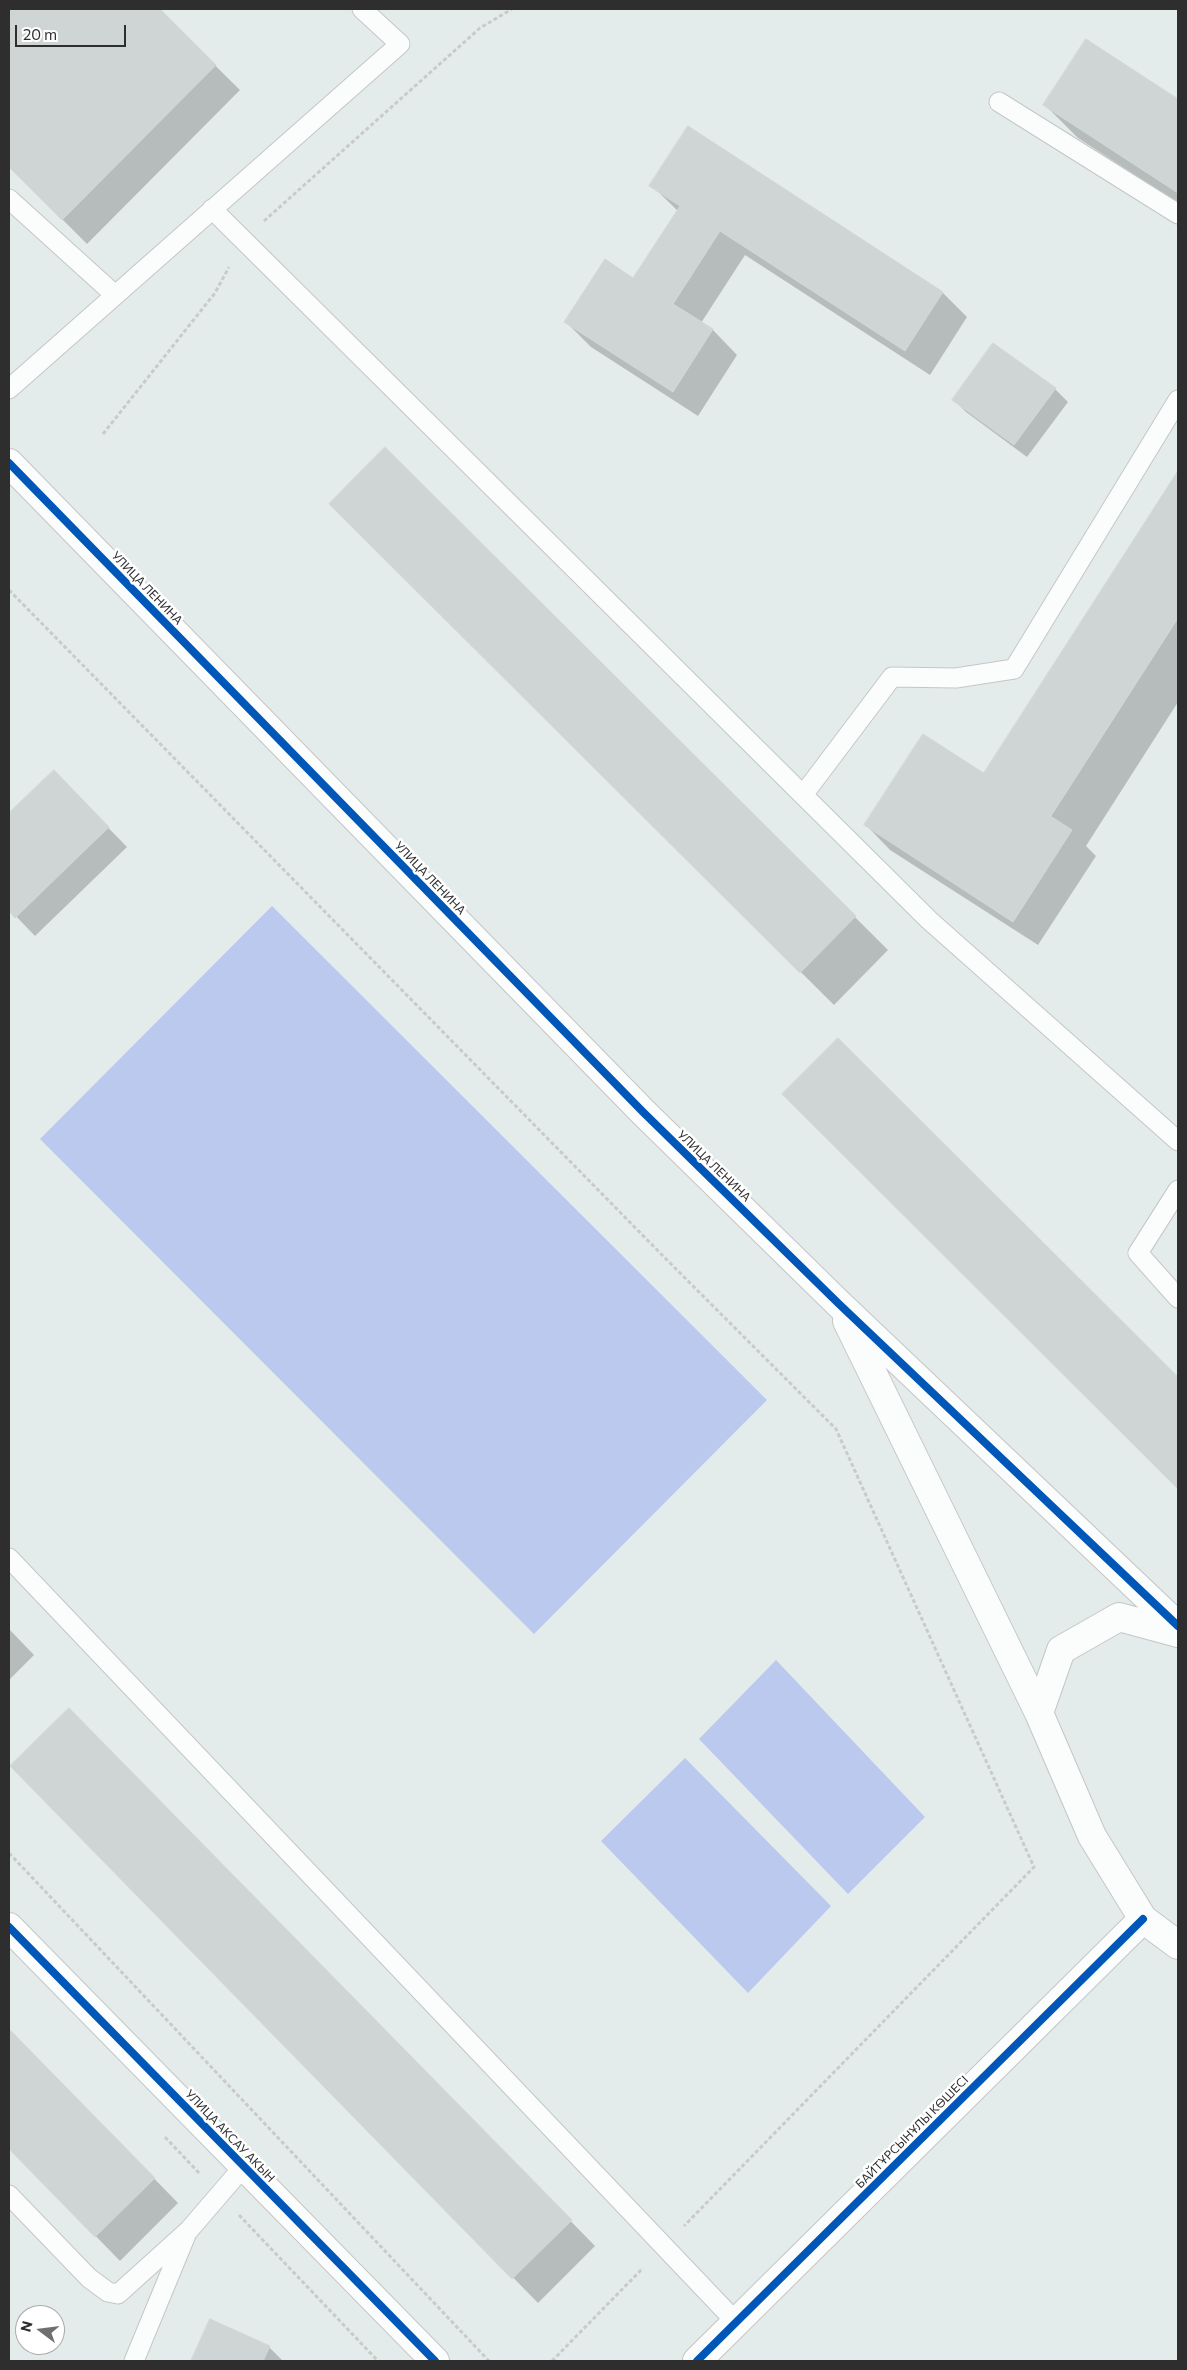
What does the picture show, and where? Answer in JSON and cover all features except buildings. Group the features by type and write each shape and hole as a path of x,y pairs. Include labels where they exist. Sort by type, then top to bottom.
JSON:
{"street":[{"name":"УЛИЦА ЛЕНИНА","path":"9,463 643,1112 839,1304 1178,1626"},
{"path":"839,1304 1039,1713 1092,1836 1143,1919 1178,1945"},
{"path":"1039,1713 1061,1650 1119,1617 1178,1633"},
{"name":"БАЙТҰРСЫНҰЛЫ КӨШЕСІ","path":"697,2361 1143,1919"},
{"name":"УЛИЦА АКСАУ АКЫН","path":"9,1927 435,2361"}],"lane":[{"path":"9,389 400,44 362,9"},
{"path":"1000,102 1178,214"},
{"path":"9,199 115,295"},
{"path":"212,209 929,920 1178,1140"},
{"path":"803,795 892,677 956,678 1014,669 1178,400"},
{"path":"1178,1190 1138,1252 1178,1298"},
{"path":"9,1558 736,2322"},
{"path":"9,2195 89,2278 108,2292 118,2294 189,2230 244,2166"},
{"path":"134,2361 189,2230"}],"path":[{"path":"103,434 215,292 243,240 480,28 512,9"},
{"path":"9,590 664,1257 836,1429 1034,1867 552,2361"},
{"path":"9,1853 489,2361"},
{"path":"160,2132 378,2361"}],"shaded area":[{"path":"272,906 767,1400 534,1634 40,1139"},
{"path":"776,1660 925,1817 848,1894 699,1739"},
{"path":"685,1758 831,1906 748,1993 601,1841"}],"cycle path":[{"path":"9,463 643,1112 839,1304 1178,1626"},
{"path":"697,2361 1143,1919"},
{"path":"9,1927 435,2361"}]}
